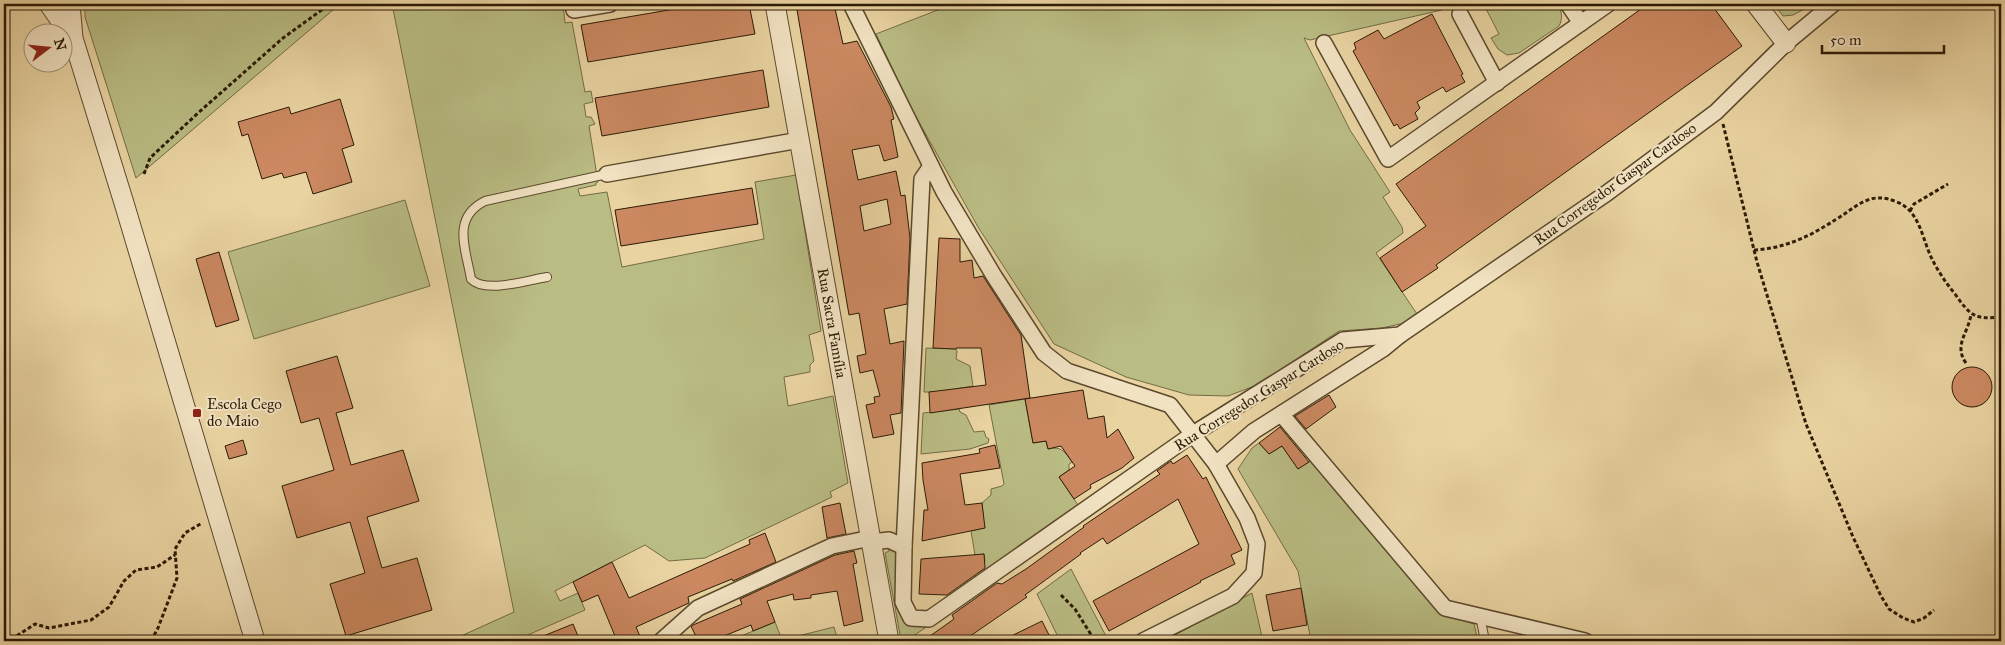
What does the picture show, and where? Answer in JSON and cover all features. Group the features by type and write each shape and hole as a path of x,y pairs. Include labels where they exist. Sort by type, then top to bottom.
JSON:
{"street":[{"path":"49,4 73,38"},
{"path":"70,4 73,38 255,641"},
{"path":"574,10 610,4"},
{"name":"Rua Sacra Família","path":"775,4 889,641"},
{"path":"851,4 944,192 994,276 1044,353 1067,370 1170,405 1216,464 1247,518 1257,544 1254,573 1233,596 1143,641"},
{"path":"1568,4 1581,24"},
{"path":"1324,43 1388,159 1608,4"},
{"path":"1756,4 1786,43"},
{"name":"Rua Corregedor Gaspar Cardoso","path":"904,547 903,602 911,618 928,619 1193,434 1343,340 1400,335 1607,193 1716,112 1786,43 1833,4"},
{"path":"1460,14 1496,83"},
{"path":"607,174 800,140"},
{"path":"661,641 698,608 832,546 871,540 889,540 904,547 922,179 931,166"},
{"path":"1216,464 1254,431 1282,415 1400,335"},
{"path":"1282,415 1445,608 1585,641"}],"lane":[{"path":"547,277 494,286 476,284 471,279 463,234 465,220 469,213 473,207 485,201 607,174"},
{"path":"1480,616 1485,641"}],"path":[{"path":"144,174 150,158 198,113 283,38 330,4"},
{"path":"1716,112 1721,118 1726,132 1754,250 1806,424 1853,537 1889,609 1903,618 1914,622 1924,618 1934,610"},
{"path":"1910,211 1914,204 1948,184"},
{"path":"1754,250 1772,249 1802,238 1836,220 1849,209 1866,201 1886,198 1904,205 1916,219 1931,258 1942,277 1970,314 1981,319 2001,317"},
{"path":"1966,362 1961,351 1961,343 1968,326 1970,314"},
{"path":"150,641 158,628 177,578 175,549 185,533 208,520"},
{"path":"5,641 35,624 49,628 92,620 109,607 124,581 136,570 156,567 175,555"},
{"path":"1061,595 1075,609 1095,641"}],"green space":[{"path":"85,4 340,4 136,178 85,17"},
{"path":"392,4 563,4 565,23 572,22 585,92 591,91 593,102 584,104 586,117 591,117 595,124 589,126 598,182 596,185 578,189 580,196 607,192 622,267 764,239 755,182 796,175 821,331 809,335 814,361 810,365 810,372 784,377 788,406 833,396 848,483 830,492 832,497 705,558 669,561 645,545 555,591 560,601 578,593 585,610 514,641 450,641 514,612"},
{"path":"953,4 1457,4 1442,10 1310,40 1304,38 1350,130 1390,192 1383,197 1402,227 1403,233 1376,253 1417,314 1404,323 1382,328 1339,331 1257,385 1228,396 1189,395 1126,377 1054,344 978,227 911,108 876,34"},
{"path":"1472,4 1557,4 1561,12 1561,20 1559,26 1519,53 1507,55 1498,49 1491,38 1499,34 1485,7 1476,10"},
{"path":"1774,4 1814,4 1793,15 1783,16"},
{"path":"405,200 430,286 254,339 228,252"},
{"path":"926,348 956,349 956,359 970,366 973,386 938,392 924,392"},
{"path":"1025,399 1033,443 1046,441 1048,449 1057,448 1062,450 1072,462 1069,464 1069,470 1059,477 1078,505 977,577 971,575 985,561 984,554 975,555 971,531 984,528 982,503 991,495 991,489 1004,484 989,405"},
{"path":"959,409 960,412 966,415 974,432 984,431 989,439 988,443 970,449 921,454 923,413"},
{"path":"1259,443 1269,454 1282,446 1298,469 1312,460 1442,614 1474,624 1478,641 1311,641 1298,571 1238,469 1252,448"},
{"path":"888,547 897,551 897,592 924,624 925,628 906,641 901,640 885,553 889,551"},
{"path":"1071,569 1107,638 1100,641 1060,641 1037,594"},
{"path":"1252,593 1263,641 1164,641"},
{"path":"775,622 782,640 834,627 838,641 729,641"}],"building":[{"path":"704,4 749,4 755,34 588,62 581,25"},
{"path":"796,4 834,4 843,44 857,41 891,107 894,119 891,120 898,157 884,161 879,145 852,150 858,180 896,171 901,196 905,195 910,238 907,304 884,309 890,344 904,341 901,413 890,415 894,434 873,438 866,405 875,403 874,397 880,396 873,370 860,373 857,356 866,354 859,313 849,315","holes":["887,199 891,224 864,231 860,206"]},
{"path":"1648,4 1711,4 1742,46 1436,265 1438,268 1402,292 1380,258 1426,226 1396,184"},
{"path":"1432,14 1463,74 1461,75 1465,82 1446,92 1443,87 1417,102 1420,108 1415,113 1418,119 1400,129 1397,124 1394,126 1353,51 1356,49 1354,43 1378,30 1384,39"},
{"path":"763,70 769,107 602,136 595,98"},
{"path":"340,99 354,145 342,149 352,182 313,194 306,172 284,178 282,173 262,179 248,134 242,136 238,122 289,107 291,114"},
{"path":"752,188 758,224 621,246 615,210"},
{"path":"939,238 960,239 960,262 972,260 974,278 983,276 1021,335 1030,398 930,413 929,392 986,385 981,348 933,348"},
{"path":"219,252 239,320 216,327 196,259"},
{"path":"337,356 353,408 336,413 351,465 403,450 419,501 367,517 382,568 417,558 432,610 346,636 330,584 365,573 350,522 297,538 282,486 334,470 319,418 301,423 286,371"},
{"path":"1972,367 1986,373 1992,387 1986,401 1972,407 1958,401 1952,387 1958,373"},
{"path":"1083,390 1088,419 1104,416 1107,438 1118,429 1134,458 1122,468 1090,485 1091,488 1074,499 1059,477 1075,466 1061,446 1048,449 1046,441 1033,443 1025,399"},
{"path":"1329,395 1336,407 1306,429 1295,416"},
{"path":"1280,427 1309,462 1298,469 1282,446 1269,454 1259,443"},
{"path":"243,440 247,454 229,459 225,446"},
{"path":"995,445 1000,468 960,474 965,505 982,503 985,528 922,541 924,510 928,510 922,463 980,453 979,449"},
{"path":"1187,455 1203,479 1206,477 1242,550 1231,555 1235,564 1109,631 1093,601 1199,544 1178,499 1107,544 1103,538 1080,553 1025,595 1027,597 963,641 923,641 954,619 952,615 997,583 1002,584 1026,569 1083,526 1160,474 1157,471 1171,461 1173,464"},
{"path":"840,503 846,534 827,538 822,507"},
{"path":"765,533 776,562 733,581 732,579 688,597 689,603 636,627 642,641 617,641 598,595 582,602 573,582 612,562 629,598 750,544 749,540"},
{"path":"854,551 857,563 853,564 863,621 844,626 837,591 811,595 811,598 794,600 793,594 767,601 775,622 753,631 751,625 712,641 698,641 691,626 742,604 740,599 835,555"},
{"path":"984,554 985,568 947,595 919,594 921,559"},
{"path":"1301,588 1307,625 1273,631 1266,595"},
{"path":"1042,621 1052,641 1001,641"},
{"path":"573,624 580,641 531,641"}],"place":[{"name":"Escola Cego do Maio","path":"197,413"}]}
